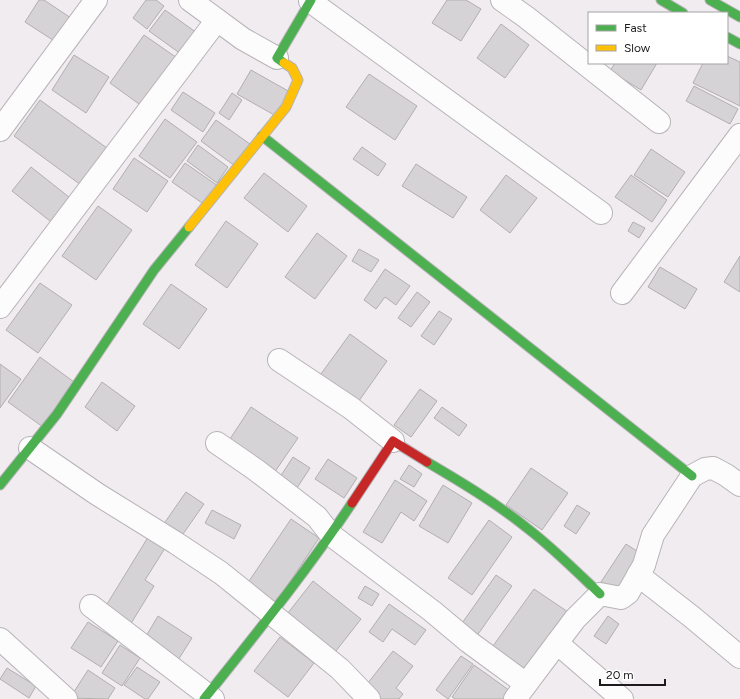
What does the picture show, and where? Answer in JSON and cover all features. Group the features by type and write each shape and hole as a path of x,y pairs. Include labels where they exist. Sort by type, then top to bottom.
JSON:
{"street":[{"path":"0,130 96,0"},
{"path":"0,485 57,414 154,270 286,107 294,91 298,80 292,68 243,39 190,0"},
{"path":"502,0 526,17 659,122"},
{"path":"661,0 681,12"},
{"path":"710,0 740,17"},
{"path":"277,58 310,1 602,213"},
{"path":"0,307 217,20"},
{"path":"728,38 740,44"},
{"path":"622,292 740,134"},
{"path":"262,136 692,476"},
{"path":"280,360 351,408 393,441 475,492 525,527 576,570 600,594 621,598 628,593 644,565 653,535 692,476 705,469 713,468 740,485"},
{"path":"91,606 208,697 331,535 393,441"},
{"path":"217,443 317,516 331,535 432,611 469,642 520,691 575,619 600,594"},
{"path":"30,448 97,494 221,573 271,615 340,669 369,699"},
{"path":"638,575 740,657"},
{"path":"0,639 66,699"},
{"path":"557,643 622,699"}],"building":[{"path":"39,0 44,0 74,20 59,44 25,22"},
{"path":"146,0 156,0 164,6 147,29 133,18"},
{"path":"447,0 466,0 481,9 461,41 432,23"},
{"path":"165,10 197,33 181,54 149,31"},
{"path":"501,24 529,45 505,78 477,58"},
{"path":"144,35 180,60 146,109 110,83"},
{"path":"74,55 109,77 86,113 52,90"},
{"path":"728,56 740,62 740,106 693,83 702,64 728,64"},
{"path":"614,64 656,64 641,90 610,71"},
{"path":"251,70 290,92 276,116 237,94"},
{"path":"369,74 417,106 395,140 346,107"},
{"path":"694,86 738,109 730,124 686,101"},
{"path":"183,92 215,113 203,132 171,110"},
{"path":"232,93 242,100 229,120 219,113"},
{"path":"40,100 107,148 81,185 14,136"},
{"path":"165,119 197,142 170,178 139,156"},
{"path":"216,120 250,144 235,166 201,141"},
{"path":"198,145 228,167 217,183 187,161"},
{"path":"362,147 386,164 378,176 353,159"},
{"path":"651,149 685,172 668,197 634,175"},
{"path":"134,158 168,181 147,212 113,189"},
{"path":"185,163 218,186 205,205 172,182"},
{"path":"416,164 467,197 453,218 402,186"},
{"path":"31,167 74,201 55,225 12,191"},
{"path":"264,173 307,206 288,232 244,198"},
{"path":"506,175 537,198 510,233 480,210"},
{"path":"631,175 667,200 652,222 615,197"},
{"path":"98,206 132,230 96,280 62,256"},
{"path":"226,221 258,244 227,288 195,265"},
{"path":"633,222 645,228 639,238 628,231"},
{"path":"317,233 347,256 315,299 285,277"},
{"path":"359,249 379,260 371,272 352,261"},
{"path":"740,256 740,292 724,282"},
{"path":"660,267 697,289 685,309 648,287"},
{"path":"385,269 410,286 396,305 385,297 376,309 364,300"},
{"path":"40,283 72,305 38,353 6,330"},
{"path":"171,284 207,309 179,349 143,324"},
{"path":"417,292 430,302 411,327 398,318"},
{"path":"439,311 452,319 434,345 421,336"},
{"path":"350,334 387,361 356,405 318,378"},
{"path":"40,357 74,382 43,427 8,402"},
{"path":"0,364 21,379 0,408"},
{"path":"102,382 135,406 117,431 85,407"},
{"path":"420,389 437,401 411,437 394,425"},
{"path":"251,407 298,438 274,473 228,442"},
{"path":"442,407 467,425 459,436 434,418"},
{"path":"293,457 310,468 295,491 278,480"},
{"path":"328,459 357,478 344,498 315,479"},
{"path":"409,465 422,474 414,487 400,479"},
{"path":"531,468 568,493 542,530 506,505"},
{"path":"395,480 427,501 414,521 401,512 382,543 363,532"},
{"path":"443,485 472,503 448,543 419,526"},
{"path":"186,492 204,504 181,537 163,525"},
{"path":"577,505 590,513 576,534 564,526"},
{"path":"212,510 241,525 234,539 205,523"},
{"path":"291,519 319,538 274,606 245,587"},
{"path":"489,520 512,537 472,595 448,578"},
{"path":"150,534 167,545 145,580 154,586 130,625 104,609"},
{"path":"626,544 643,555 619,593 601,582"},
{"path":"496,575 512,586 476,637 460,626"},
{"path":"313,581 361,619 332,656 284,618"},
{"path":"365,586 379,594 372,606 358,598"},
{"path":"534,589 571,614 530,673 493,646"},
{"path":"389,604 426,630 415,645 392,629 383,642 369,632"},
{"path":"158,616 192,638 178,660 145,638"},
{"path":"608,616 619,624 606,644 594,636"},
{"path":"88,622 118,641 101,667 71,648"},
{"path":"280,637 314,663 288,697 254,671"},
{"path":"120,645 140,658 122,686 102,673"},
{"path":"393,651 413,666 396,688 403,694 399,699 379,699 364,688"},
{"path":"461,656 473,664 448,699 436,690"},
{"path":"474,665 513,693 509,699 455,699 452,697"},
{"path":"137,667 160,682 148,699 145,699 124,685"},
{"path":"7,668 36,686 29,698 0,679"},
{"path":"88,670 115,688 108,699 70,698"}],"traffic: fast":[{"path":"284,63 277,58 311,0"},
{"path":"661,0 681,12"},
{"path":"710,0 740,17"},
{"path":"728,38 740,44"},
{"path":"262,136 692,476"},
{"path":"0,485 57,414 154,270 189,227"},
{"path":"427,462 478,493 515,519 537,536 600,594"},
{"path":"204,699 299,578 352,503"}],"traffic: slow":[{"path":"189,227 286,107 298,80 292,68 284,63"}],"traffic: jam":[{"path":"352,503 393,441 427,462"}]}
